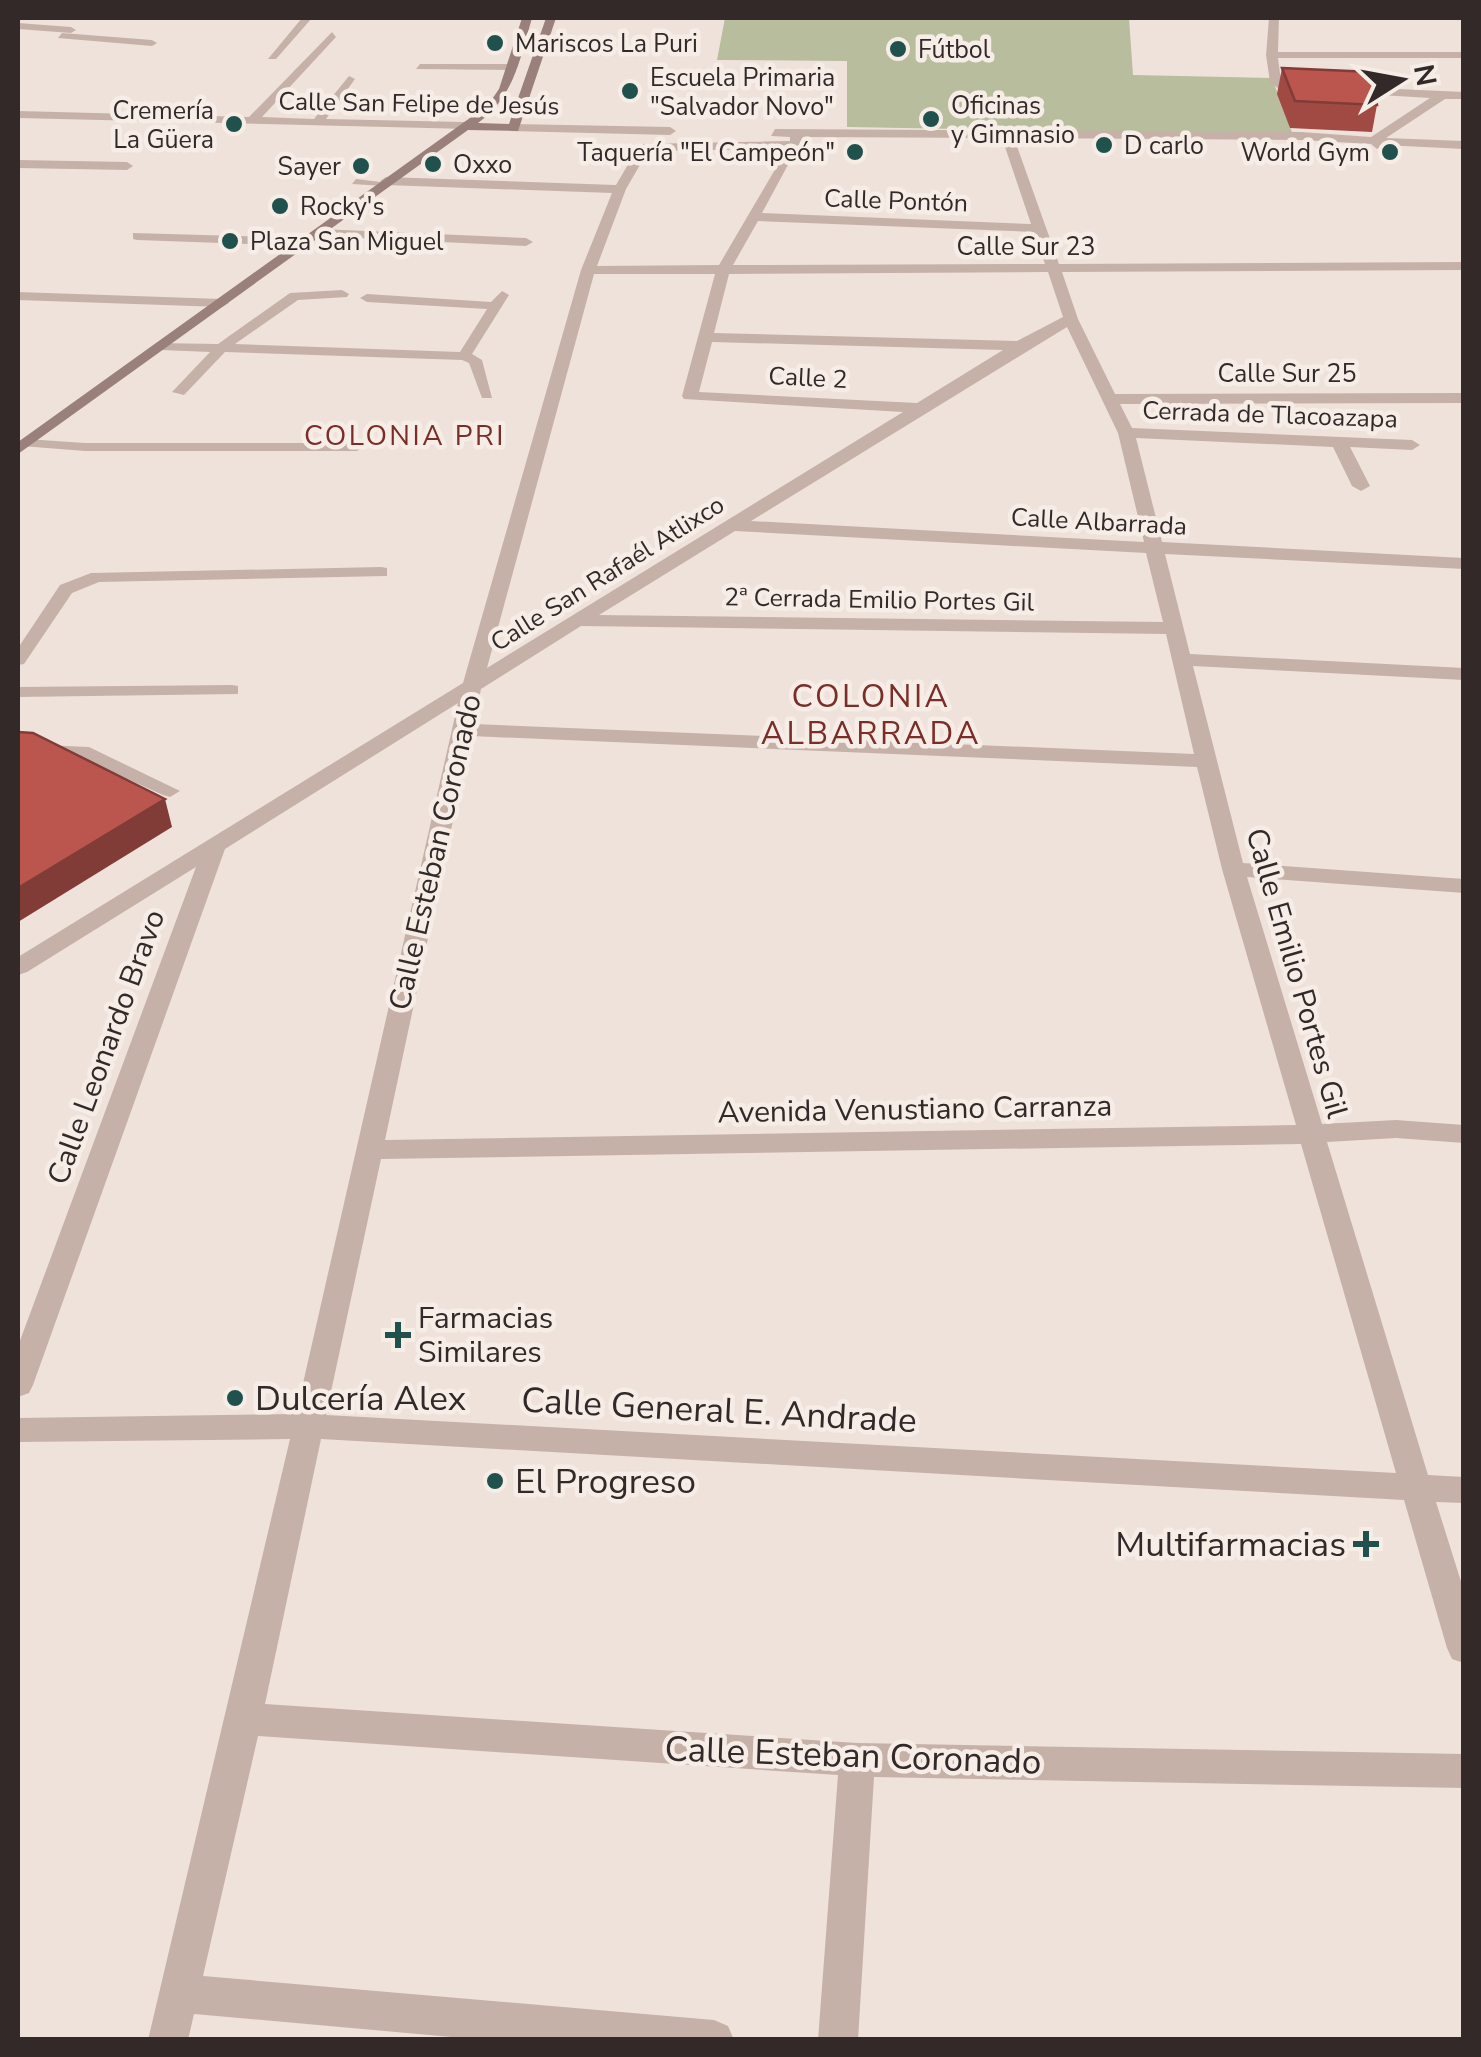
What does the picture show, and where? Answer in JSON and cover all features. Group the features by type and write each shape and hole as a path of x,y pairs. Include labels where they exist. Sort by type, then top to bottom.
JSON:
{"street":[{"path":"272,57 306,18"},
{"path":"22,446 314,238 500,98 527,18"},
{"path":"514,128 550,18"},
{"path":"1274,18 1271,70 1276,82 1291,90 1464,96"},
{"path":"18,26 76,27 62,36 152,43"},
{"path":"250,122 332,35"},
{"path":"1272,55 1464,55"},
{"path":"420,67 512,67"},
{"path":"316,124 348,80"},
{"path":"1376,142 1464,82"},
{"name":"Calle San Felipe de Jesús","path":"18,115 796,139 819,134 860,142 1008,138 1464,145"},
{"name":"Calle Emilio Portes Gil","path":"1008,138 1071,318 1126,432 1158,550 1204,761 1233,869 1464,1648"},
{"path":"796,139 723,270 708,337 1020,346"},
{"name":"Calle Esteban Coronado","path":"168,2040 244,1719 472,686 588,270 620,189 644,147 796,139"},
{"path":"18,164 126,166"},
{"path":"385,182 620,189"},
{"name":"Calle Pontón","path":"753,218 1038,228"},
{"path":"314,238 526,242"},
{"name":"Calle Sur 23","path":"588,270 1464,266"},
{"name":"Calle San Rafaél Atlixco","path":"18,967 1071,318"},
{"name":"Calle 2","path":"708,337 690,396 924,408"},
{"name":"Calle Sur 25","path":"1111,399 1464,398"},
{"name":"Cerrada de Tlacoazapa","path":"1126,432 1412,445"},
{"path":"1339,442 1361,486"},
{"name":"Calle Albarrada","path":"731,525 1464,564"},
{"name":"2ª Cerrada Emilio Portes Gil","path":"582,621 1175,628"},
{"path":"1181,659 1464,674"},
{"path":"465,730 1204,761"},
{"name":"Calle Leonardo Bravo","path":"18,1385 215,845"},
{"path":"1233,869 1464,886"},
{"name":"Avenida Venustiano Carranza","path":"367,1150 1252,1137 1308,1131 1464,1134"},
{"name":"Calle General E. Andrade","path":"18,1430 306,1426 1464,1490"},
{"name":"Calle Esteban Coronado","path":"244,1719 857,1760 1464,1770"},
{"path":"838,2040 857,1760"},
{"path":"179,1992 714,2040"}],"lane":[{"path":"356,182 385,182"},
{"path":"137,236 314,238"},
{"path":"179,392 221,348 295,296 342,294"},
{"path":"18,296 222,303"},
{"path":"367,298 500,299 464,356"},
{"path":"161,346 464,356 476,360 487,395"},
{"path":"22,446 357,447"},
{"path":"18,660 66,588 97,577 381,572"},
{"path":"18,692 232,690"},
{"path":"18,750 82,751 170,792"}],"green space":[{"path":"725,18 1129,18 1133,75 1272,78 1293,135 847,127 847,61 717,60"}],"building":[{"path":"1282,68 1372,72 1377,105 1295,101"},
{"path":"18,732 33,733 165,799 18,888"}],"place":[{"name":"Mariscos La Puri","path":"495,43"},
{"name":"Fútbol","path":"898,49"},
{"name":"Escuela Primaria \"Salvador Novo\"","path":"630,91"},
{"name":"Oficinas y Gimnasio","path":"931,119"},
{"name":"Cremería La Güera","path":"234,124"},
{"name":"D carlo","path":"1104,145"},
{"name":"Taquería \"El Campeón\"","path":"855,152"},
{"name":"World Gym","path":"1390,152"},
{"name":"Oxxo","path":"433,164"},
{"name":"Sayer","path":"361,166"},
{"name":"Rocky's","path":"280,206"},
{"name":"Plaza San Miguel","path":"230,241"},
{"name":"Farmacias Similares","path":"398,1335"},
{"name":"Dulcería Alex","path":"235,1398"},
{"name":"El Progreso","path":"495,1481"},
{"name":"Multifarmacias","path":"1366,1544"}],"district":[{"name":"COLONIA PRI","path":"405,435"},
{"name":"COLONIA ALBARRADA","path":"871,714"}]}
